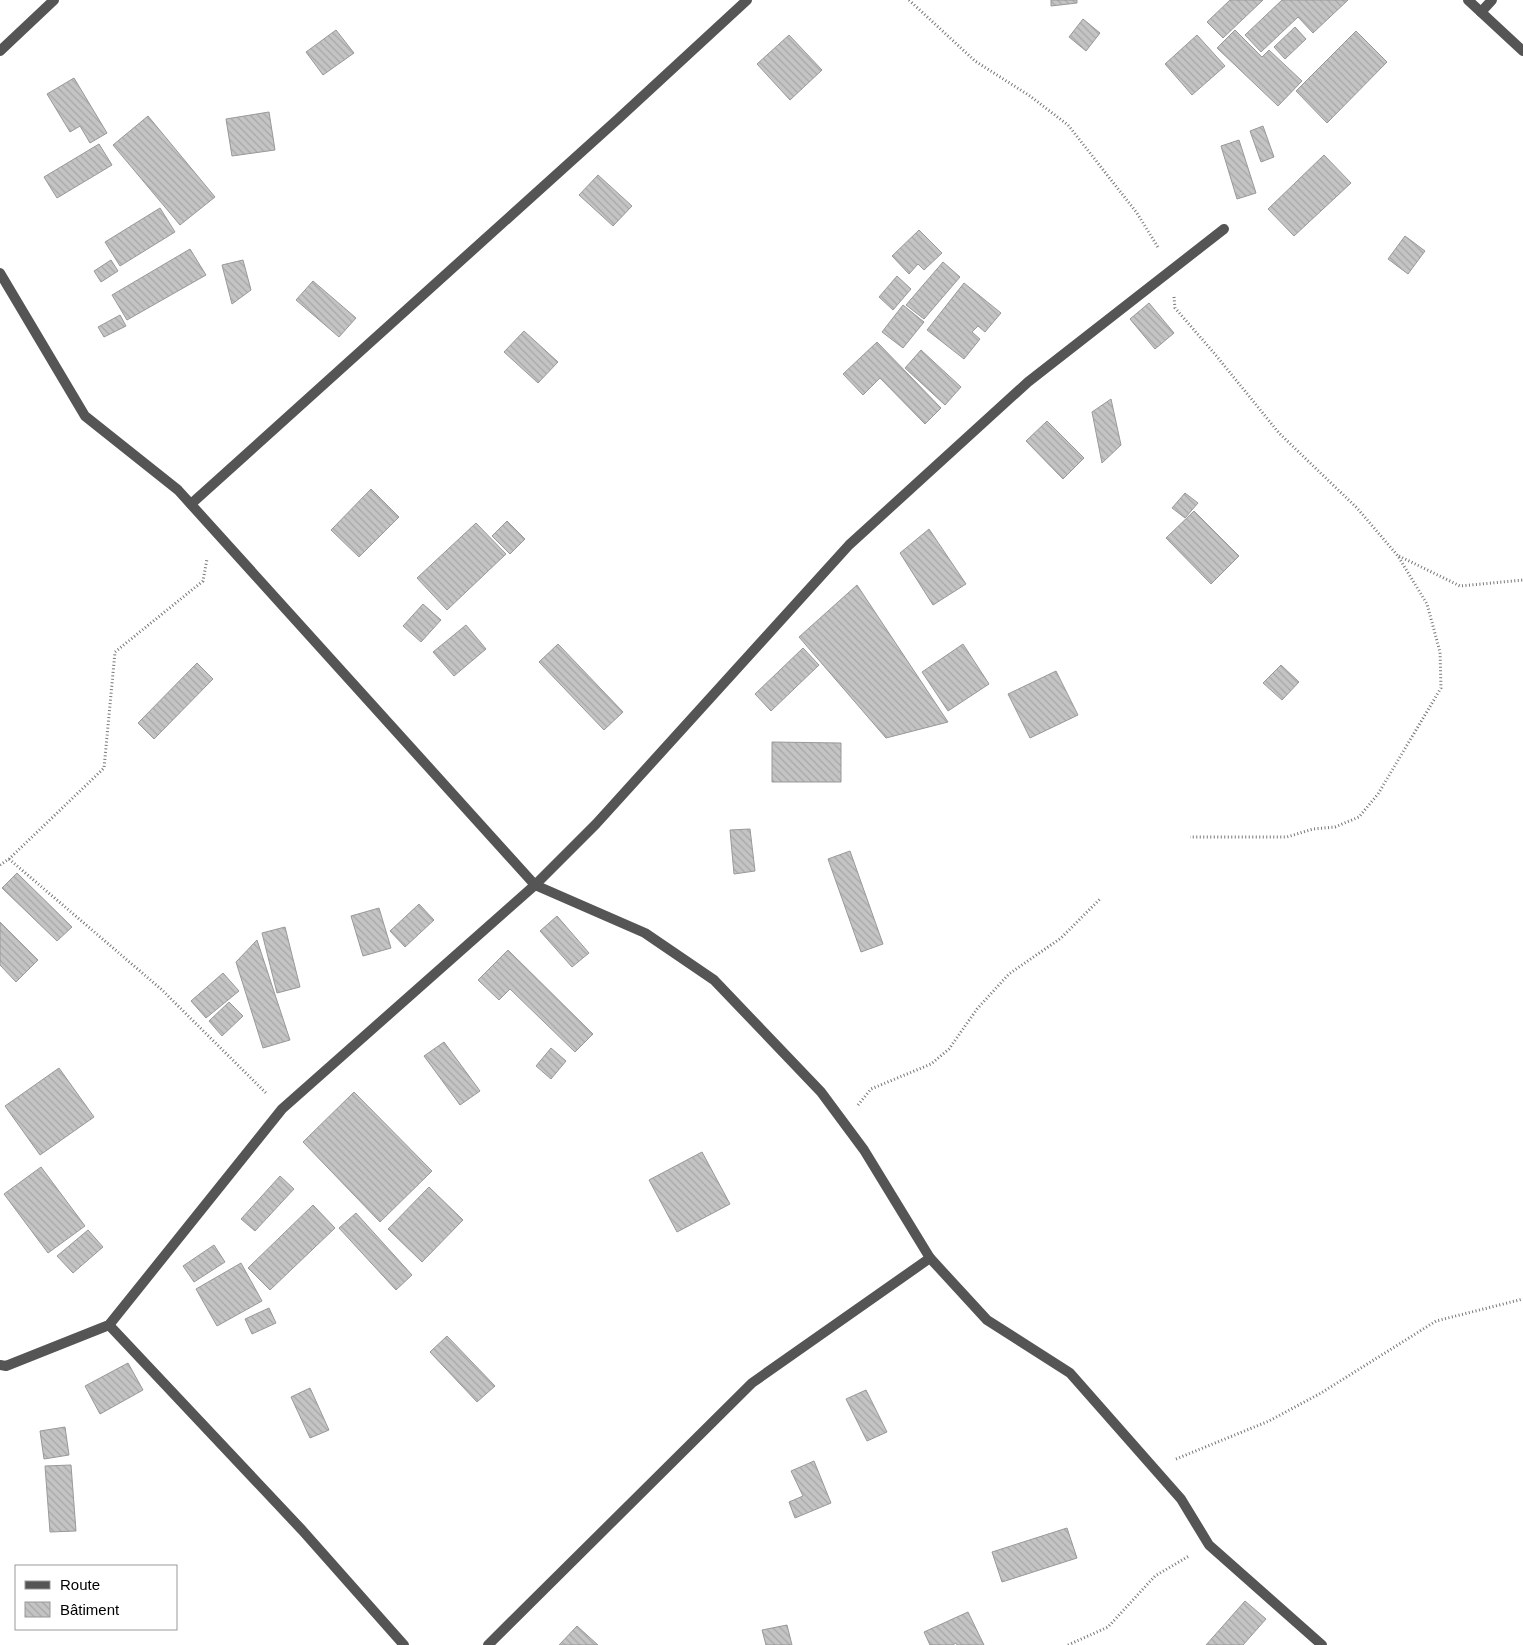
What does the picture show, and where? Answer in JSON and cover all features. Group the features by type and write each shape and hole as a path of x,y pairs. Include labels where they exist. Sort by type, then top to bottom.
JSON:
{"street":[{"path":"0,51 54,0"},
{"path":"191,504 747,0"},
{"path":"1468,0 1523,51"},
{"path":"1481,12 1492,0"},
{"path":"0,1365 6,1366 109,1326 282,1109 535,885 596,824 848,546 1028,382 1224,229"},
{"path":"0,272 84,416 178,490 535,885 645,933 714,980 821,1092 864,1150 930,1258 987,1320 1070,1373 1181,1499 1209,1544 1322,1645"},
{"path":"488,1645 752,1383 930,1258"},
{"path":"109,1326 302,1530 404,1645"}],"path":[{"path":"909,0 975,61 1030,96 1068,125 1137,213 1172,269 1175,308 1279,432 1357,508 1398,556 1427,604 1440,652 1441,688 1378,794 1359,817 1335,827 1313,829 1286,837 1190,837"},
{"path":"0,865 10,859 104,768 115,652 203,581 212,528"},
{"path":"1398,556 1460,586 1523,580"},
{"path":"10,859 161,989 282,1109"},
{"path":"844,1122 871,1089 932,1064 949,1049 977,1009 1008,974 1062,938 1101,898"},
{"path":"1155,1468 1269,1421 1321,1393 1436,1321 1523,1299"},
{"path":"1068,1645 1108,1627 1154,1576 1209,1544"}],"building":[{"path":"1051,0 1077,0 1077,3 1051,6"},
{"path":"1230,0 1263,0 1223,38 1207,22"},
{"path":"1282,0 1348,0 1313,33 1298,17 1261,52 1245,35"},
{"path":"1083,19 1100,33 1086,51 1069,37"},
{"path":"1295,27 1306,39 1285,59 1274,47"},
{"path":"336,30 354,53 323,75 306,52"},
{"path":"1235,30 1262,57 1269,50 1302,81 1278,106 1217,48"},
{"path":"1356,31 1387,62 1327,123 1296,91"},
{"path":"789,35 822,70 790,100 757,64"},
{"path":"1197,35 1225,66 1192,95 1165,64"},
{"path":"74,78 107,133 90,143 80,126 70,132 47,94"},
{"path":"269,112 275,150 232,156 226,119"},
{"path":"148,116 215,197 180,225 113,145"},
{"path":"1263,126 1274,157 1261,162 1250,131"},
{"path":"1239,140 1256,193 1237,199 1221,146"},
{"path":"99,144 112,165 57,198 44,177"},
{"path":"1324,155 1351,183 1294,236 1268,209"},
{"path":"598,175 632,206 613,226 579,195"},
{"path":"160,208 175,232 120,266 105,242"},
{"path":"919,230 942,253 924,270 918,264 909,274 892,256"},
{"path":"1405,236 1425,251 1408,274 1388,259"},
{"path":"190,249 206,275 127,320 112,295"},
{"path":"111,260 118,271 101,282 94,271"},
{"path":"243,260 251,290 232,304 222,265"},
{"path":"943,262 960,277 924,319 906,305"},
{"path":"897,276 911,289 893,310 879,297"},
{"path":"313,281 356,318 339,337 296,300"},
{"path":"964,283 1001,313 985,332 978,326 972,332 980,339 964,359 927,330"},
{"path":"1149,303 1174,333 1155,349 1130,319"},
{"path":"903,305 924,322 903,348 882,332"},
{"path":"120,315 126,326 104,337 98,327"},
{"path":"524,331 558,362 538,383 504,352"},
{"path":"877,342 941,408 925,424 880,378 863,395 843,374"},
{"path":"921,350 961,387 945,405 905,368"},
{"path":"1111,399 1121,445 1102,463 1092,412"},
{"path":"1047,421 1084,458 1063,479 1026,441"},
{"path":"371,489 399,517 359,557 331,530"},
{"path":"1185,493 1198,503 1185,518 1172,508"},
{"path":"1194,511 1239,556 1211,584 1166,538"},
{"path":"507,521 525,539 510,554 492,536"},
{"path":"476,523 506,554 447,610 417,578"},
{"path":"929,529 966,584 933,605 900,553"},
{"path":"857,585 948,722 886,738 799,637"},
{"path":"423,604 441,620 421,642 403,626"},
{"path":"466,625 486,649 454,676 433,652"},
{"path":"558,644 623,712 604,730 539,662"},
{"path":"963,644 989,684 948,711 922,672"},
{"path":"803,648 819,665 771,711 755,694"},
{"path":"197,663 213,679 154,739 138,723"},
{"path":"1281,665 1299,682 1282,700 1263,683"},
{"path":"1056,671 1078,715 1030,738 1008,694"},
{"path":"772,742 841,743 841,782 772,782"},
{"path":"750,829 755,871 734,874 730,830"},
{"path":"850,851 883,944 861,952 828,859"},
{"path":"17,873 72,927 57,941 2,888"},
{"path":"419,904 434,920 405,947 390,931"},
{"path":"379,908 391,948 363,956 351,916"},
{"path":"557,916 589,953 572,967 540,931"},
{"path":"0,922 38,960 16,982 0,965"},
{"path":"285,927 300,987 277,993 262,933"},
{"path":"257,940 290,1040 263,1048 236,962"},
{"path":"508,950 593,1034 575,1052 510,989 499,1000 478,980"},
{"path":"223,973 239,991 206,1018 191,1001"},
{"path":"229,1002 243,1016 222,1036 209,1021"},
{"path":"444,1042 480,1091 460,1105 424,1056"},
{"path":"551,1048 566,1061 551,1079 536,1066"},
{"path":"59,1068 94,1117 40,1155 5,1106"},
{"path":"354,1092 432,1171 380,1222 303,1142"},
{"path":"702,1152 730,1204 677,1232 649,1180"},
{"path":"41,1167 85,1226 48,1253 4,1194"},
{"path":"280,1176 294,1189 255,1231 241,1219"},
{"path":"429,1187 463,1220 422,1262 388,1229"},
{"path":"313,1205 335,1228 270,1290 248,1268"},
{"path":"356,1213 412,1275 396,1290 339,1228"},
{"path":"88,1230 103,1247 73,1273 57,1256"},
{"path":"214,1245 225,1262 194,1282 183,1266"},
{"path":"241,1263 262,1301 217,1326 196,1289"},
{"path":"269,1308 276,1323 252,1334 245,1319"},
{"path":"447,1336 495,1386 477,1402 430,1352"},
{"path":"128,1363 143,1390 100,1414 85,1386"},
{"path":"310,1388 329,1430 310,1438 291,1397"},
{"path":"866,1390 887,1432 867,1441 846,1399"},
{"path":"65,1427 69,1455 44,1459 40,1431"},
{"path":"814,1461 831,1503 795,1518 789,1502 803,1496 791,1471"},
{"path":"71,1465 76,1531 50,1532 45,1466"},
{"path":"1067,1528 1077,1558 1002,1582 992,1552"},
{"path":"1245,1601 1266,1619 1243,1645 1206,1645"},
{"path":"968,1612 984,1645 957,1645 956,1643 953,1645 930,1645 924,1632"},
{"path":"787,1625 792,1645 766,1645 762,1630"},
{"path":"577,1626 598,1645 559,1645"}]}
